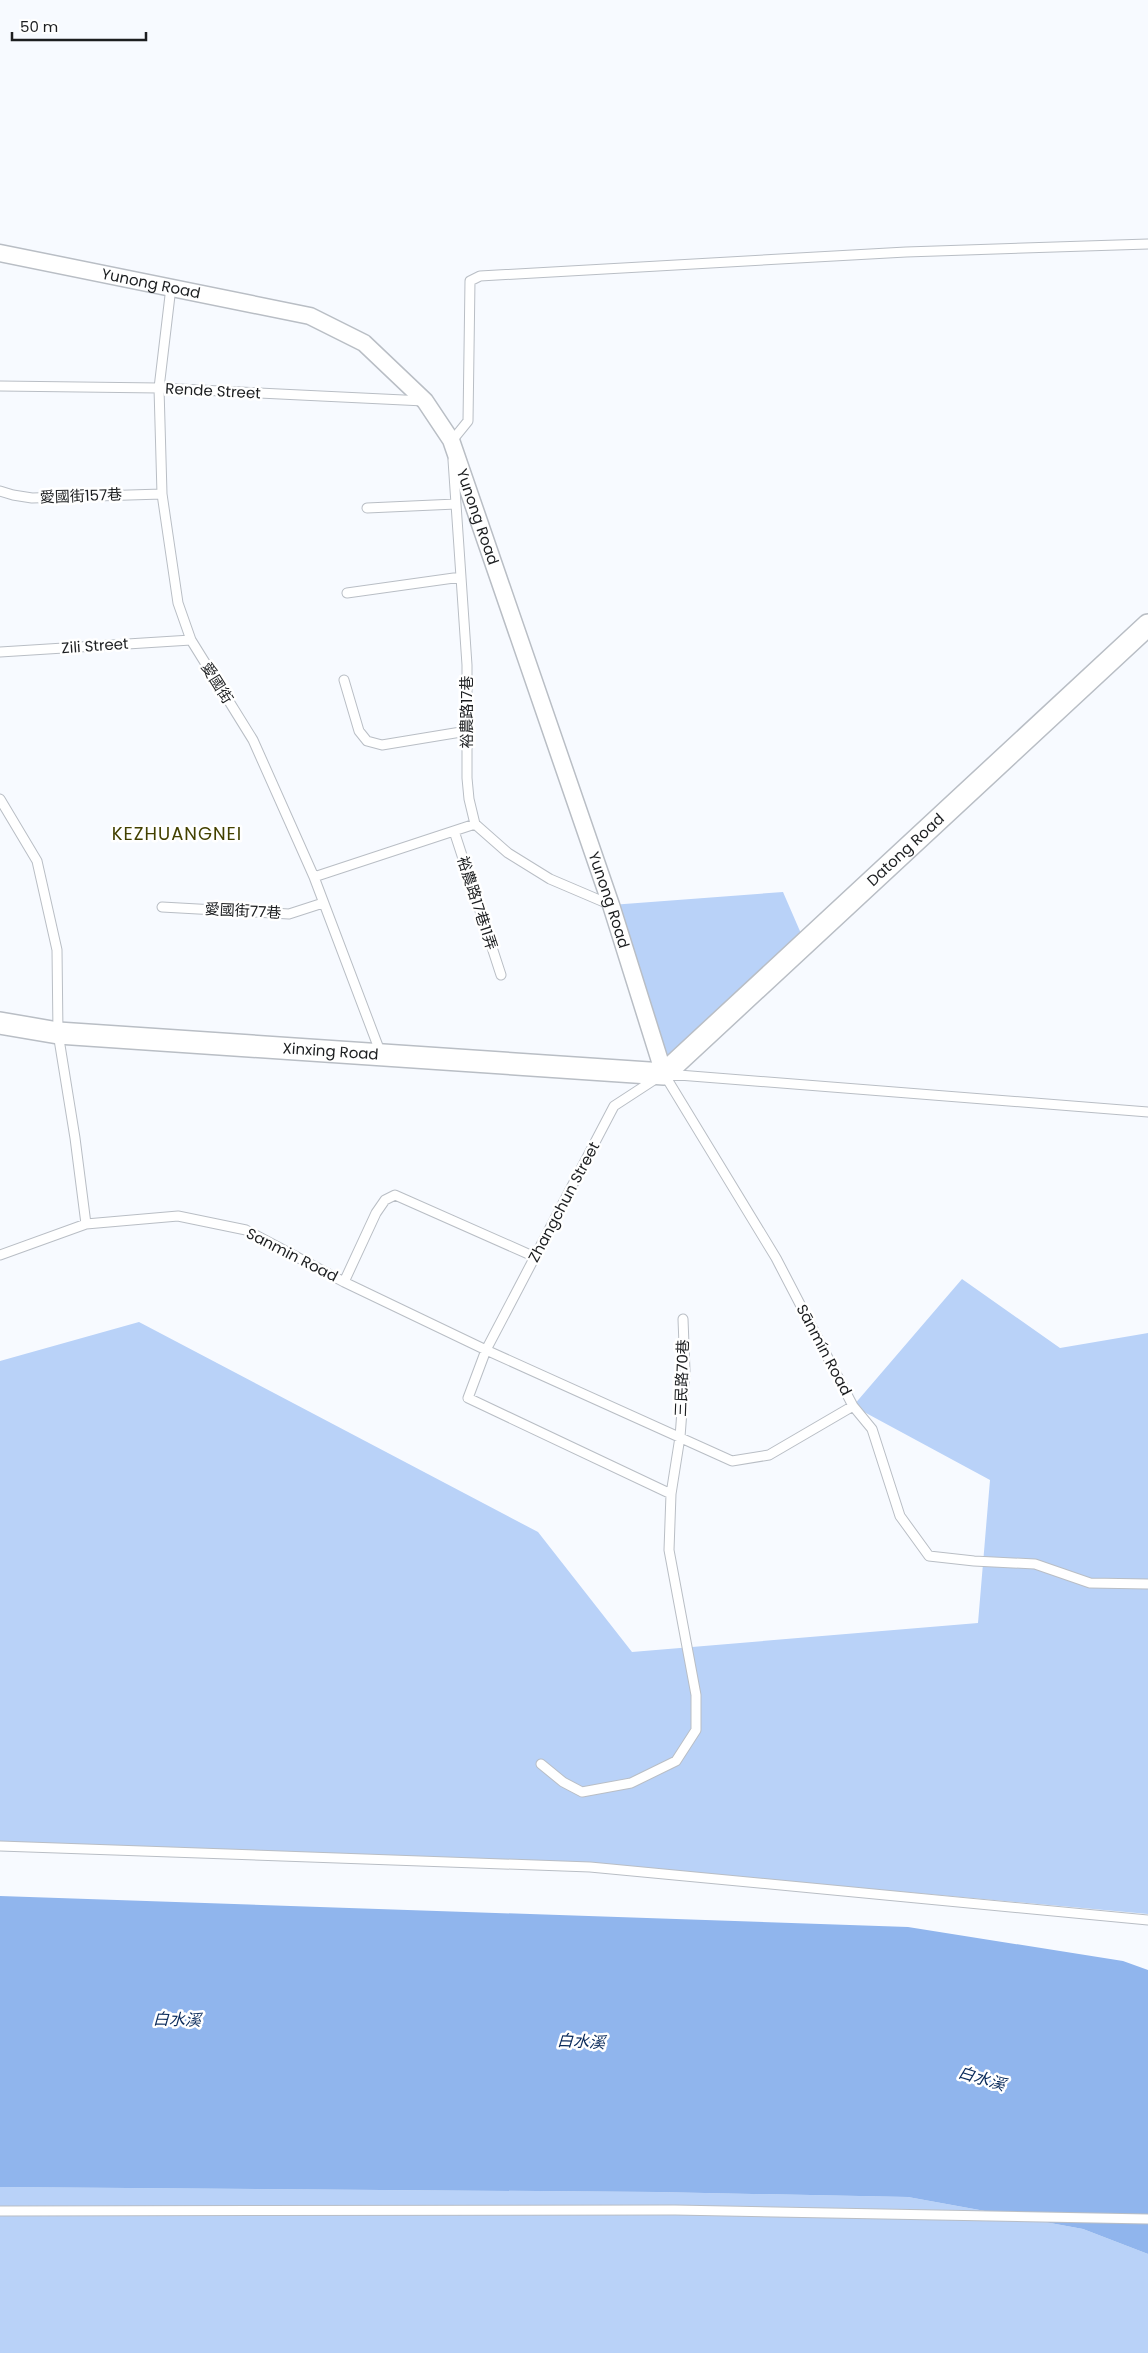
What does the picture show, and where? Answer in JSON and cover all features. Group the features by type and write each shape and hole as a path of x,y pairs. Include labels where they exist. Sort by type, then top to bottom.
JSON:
{"street":[{"name":"Yunong Road","path":"0,253 310,316 364,343 425,401 451,440 611,906 664,1074"},
{"name":"Datong Road","path":"664,1074 1148,624"},
{"name":"Xinxing Road","path":"0,1024 58,1033 664,1074"}],"lane":[{"path":"451,440 468,421 470,281 480,276 906,252 1148,244"},
{"name":"愛國街","path":"170,287 158,388 162,494 178,603 191,640 253,740 314,877 381,1054"},
{"name":"Rende Street","path":"0,386 158,388 425,401"},
{"name":"裕農路17巷","path":"451,440 467,665 468,799 475,824"},
{"name":"愛國街157巷","path":"0,490 13,495 32,498 162,494"},
{"path":"368,508 456,504"},
{"path":"347,593 461,577"},
{"name":"Zili Street","path":"0,652 191,640"},
{"path":"344,680 359,731 368,741 382,745 468,731"},
{"path":"0,799 37,860 57,950 58,1033 76,1138 86,1224"},
{"path":"314,877 475,824 508,853 525,864 550,878 611,906"},
{"name":"裕農路17巷11弄","path":"454,831 501,975"},
{"name":"愛國街77巷","path":"162,907 289,914 323,903"},
{"path":"664,1074 1148,1112"},
{"name":"Zhangchun Street","path":"664,1074 614,1106 486,1350 468,1398 671,1494"},
{"name":"Sānmín Road","path":"486,1350 732,1461 769,1455 854,1406 776,1258 664,1074"},
{"path":"344,1282 376,1213 385,1200 395,1195 535,1257"},
{"name":"Sanmin Road","path":"0,1255 86,1224 178,1216 246,1230 344,1282 486,1350"},
{"name":"三民路70巷","path":"541,1764 563,1782 582,1792 631,1783 676,1761 696,1730 696,1695 668,1550 671,1494 680,1438 685,1371 683,1319"},
{"path":"854,1406 872,1429 900,1516 929,1556 974,1561 1035,1564 1090,1583 1148,1584"},
{"path":"0,1846 590,1867 1148,1920"},
{"path":"0,2211 674,2210 1148,2219"}],"shaded area":[{"path":"783,892 806,945 666,1069 611,905"},
{"path":"962,1279 1060,1348 1148,1333 1148,1914 773,1880 521,1864 0,1851 0,1361 139,1322 538,1532 632,1652 978,1623 990,1480 853,1406"},
{"path":"0,2187 657,2192 908,2197 1083,2229 1148,2254 1148,2353 0,2353"}],"water":[{"name":"白水溪","path":"0,1896 908,1927 1123,1961 1148,1970 1148,2254 1083,2229 908,2197 657,2192 0,2187"}],"district":[{"name":"KEZHUANGNEI","path":"177,834"}]}
